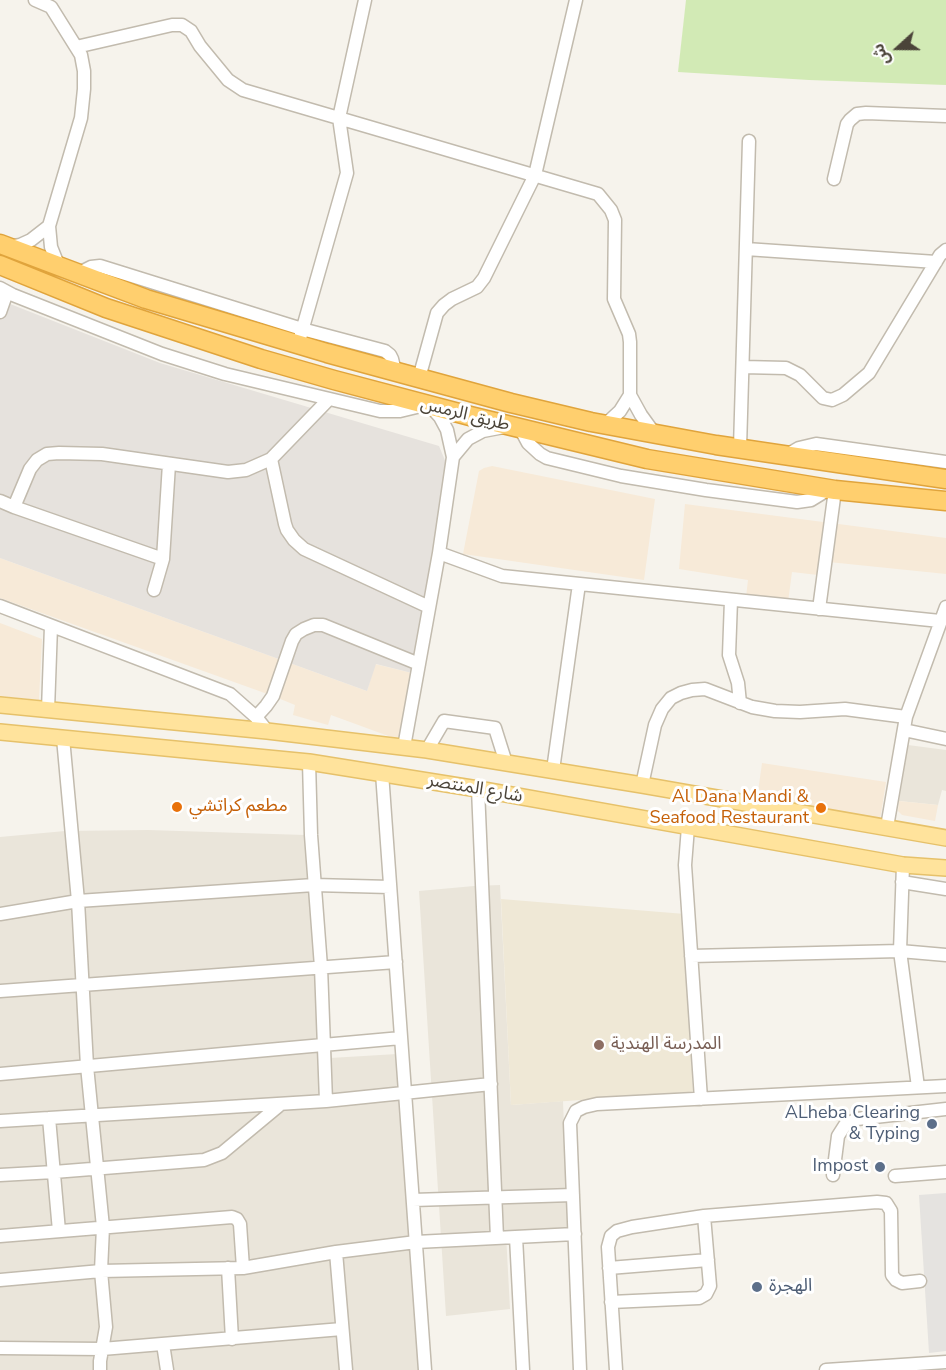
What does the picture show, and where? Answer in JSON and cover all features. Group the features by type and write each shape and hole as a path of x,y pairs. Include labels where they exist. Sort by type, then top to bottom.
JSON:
{"highway":[{"name":"طريق الرمس","path":"3,242 59,267 146,300 300,337 394,371 511,403 654,433 946,479"},
{"name":"طريق الرمس","path":"0,265 106,308 261,358 428,406 647,459 832,489 946,501"}],"main road":[{"name":"شارع المنتصر","path":"0,705 267,731 427,750 944,837"},
{"name":"شارع المنتصر","path":"0,732 309,762 478,789 903,865 946,868"}],"street":[{"path":"35,0 53,4 81,55 84,71 81,118 49,226 51,247 59,267"},
{"path":"300,337 347,173 339,118 365,0"},
{"path":"419,378 437,313 452,299 477,287 484,278 535,175 576,0"},
{"path":"76,47 172,25 182,25 191,31 200,46 228,80 243,90 598,194 611,210 615,220 614,299 629,334 630,395 654,433"},
{"path":"834,179 847,124 857,114 946,116"},
{"path":"740,448 749,141"},
{"path":"3,242 31,240 49,226"},
{"path":"746,249 936,262"},
{"path":"743,367 786,368 800,375 823,398 832,400 843,395 869,373 940,255 946,250"},
{"path":"0,312 4,290 162,354 201,367 380,411 390,412 428,406 440,417 447,430 453,457 439,553 404,747"},
{"path":"606,424 620,411 630,395"},
{"path":"14,507 30,469 37,460 47,454 102,454 228,472 240,471 271,459 329,399"},
{"path":"453,457 468,439 483,431 514,427"},
{"path":"787,455 805,445 816,444 946,462"},
{"path":"271,459 285,524 294,540 304,549 429,607"},
{"path":"154,590 163,559 169,464"},
{"path":"819,609 832,489"},
{"path":"0,501 163,559"},
{"path":"439,553 502,576 940,621"},
{"path":"553,770 579,584"},
{"path":"731,600 729,655 738,683 740,703"},
{"path":"0,606 230,694 256,717 267,731"},
{"path":"887,827 906,717 946,607"},
{"path":"256,717 273,696 296,634 314,625 323,625 419,664"},
{"path":"48,710 51,626"},
{"path":"642,785 655,725 662,709 671,698 692,690 705,689 752,707 775,711 845,709 906,717"},
{"path":"427,750 444,721 495,728 506,763"},
{"path":"904,730 946,739"},
{"path":"63,738 78,901 87,1066 103,1227 101,1271 106,1327 100,1370"},
{"path":"309,762 326,1101"},
{"path":"382,773 425,1370"},
{"path":"478,789 497,1238"},
{"path":"688,827 685,865 701,1099"},
{"path":"903,865 900,951 918,1087"},
{"path":"902,882 945,889"},
{"path":"0,914 78,901 314,885 390,887"},
{"path":"692,956 900,951 946,955"},
{"path":"0,991 396,962"},
{"path":"0,1074 401,1038"},
{"path":"0,1121 326,1101 491,1084"},
{"path":"580,1370 570,1123 576,1111 597,1104 946,1086"},
{"path":"0,1175 204,1160 222,1153 281,1104"},
{"path":"832,1175 838,1136 845,1125 857,1119 946,1109"},
{"path":"49,1118 59,1231"},
{"path":"895,1176 946,1172"},
{"path":"413,1200 573,1195"},
{"path":"616,1370 608,1246 611,1236 617,1231 704,1216 886,1203 891,1211 892,1275 902,1283 921,1281"},
{"path":"611,1302 699,1298 706,1294 710,1286 704,1216"},
{"path":"0,1236 232,1217 240,1224 243,1268"},
{"path":"0,1280 101,1271 243,1268 336,1252 416,1242 575,1234"},
{"path":"516,1237 523,1370"},
{"path":"336,1252 346,1370"},
{"path":"609,1269 708,1260"},
{"path":"228,1268 232,1339"},
{"path":"0,1348 102,1349 342,1329"},
{"path":"163,1344 167,1370"},
{"path":"826,1370 946,1362"}],"shaded area":[{"path":"0,300 160,363 439,446 449,470 416,674 376,664 367,691 0,558"},
{"path":"492,466 655,499 644,580 463,554 479,471"},
{"path":"685,504 946,538 946,574 819,561 818,575 792,572 788,602 746,597 748,580 679,569"},
{"path":"0,558 367,691 375,664 416,674 402,741 331,715 328,725 293,715 295,705 273,696 0,598"},
{"path":"0,623 42,639 39,700 0,696"},
{"path":"908,745 946,750 946,791 942,790 938,805 899,801"},
{"path":"762,763 886,782 880,820 757,799"},
{"path":"899,801 938,805 935,821 902,815 898,811"},
{"path":"148,830 305,835 318,844 314,896 330,1058 397,1054 424,1370 0,1370 0,837 65,831"},
{"path":"500,885 511,1105 563,1101 568,1231 506,1234 510,1309 446,1316 419,891"},
{"name":"المدرسة الهندية","path":"501,899 685,914 693,1092 511,1105"},
{"path":"946,1193 946,1351 929,1353 919,1195"}],"green space":[{"path":"686,0 946,0 946,85 678,72"}],"place":[{"name":"مطعم كراتشي","path":"177,807"},
{"name":"Al Dana Mandi & Seafood Restaurant","path":"821,808"},
{"name":"المدرسة الهندية","path":"599,1045"},
{"name":"ALheba Clearing & Typing","path":"932,1124"},
{"name":"Impost","path":"880,1167"},
{"name":"الهجرة","path":"757,1287"}]}
